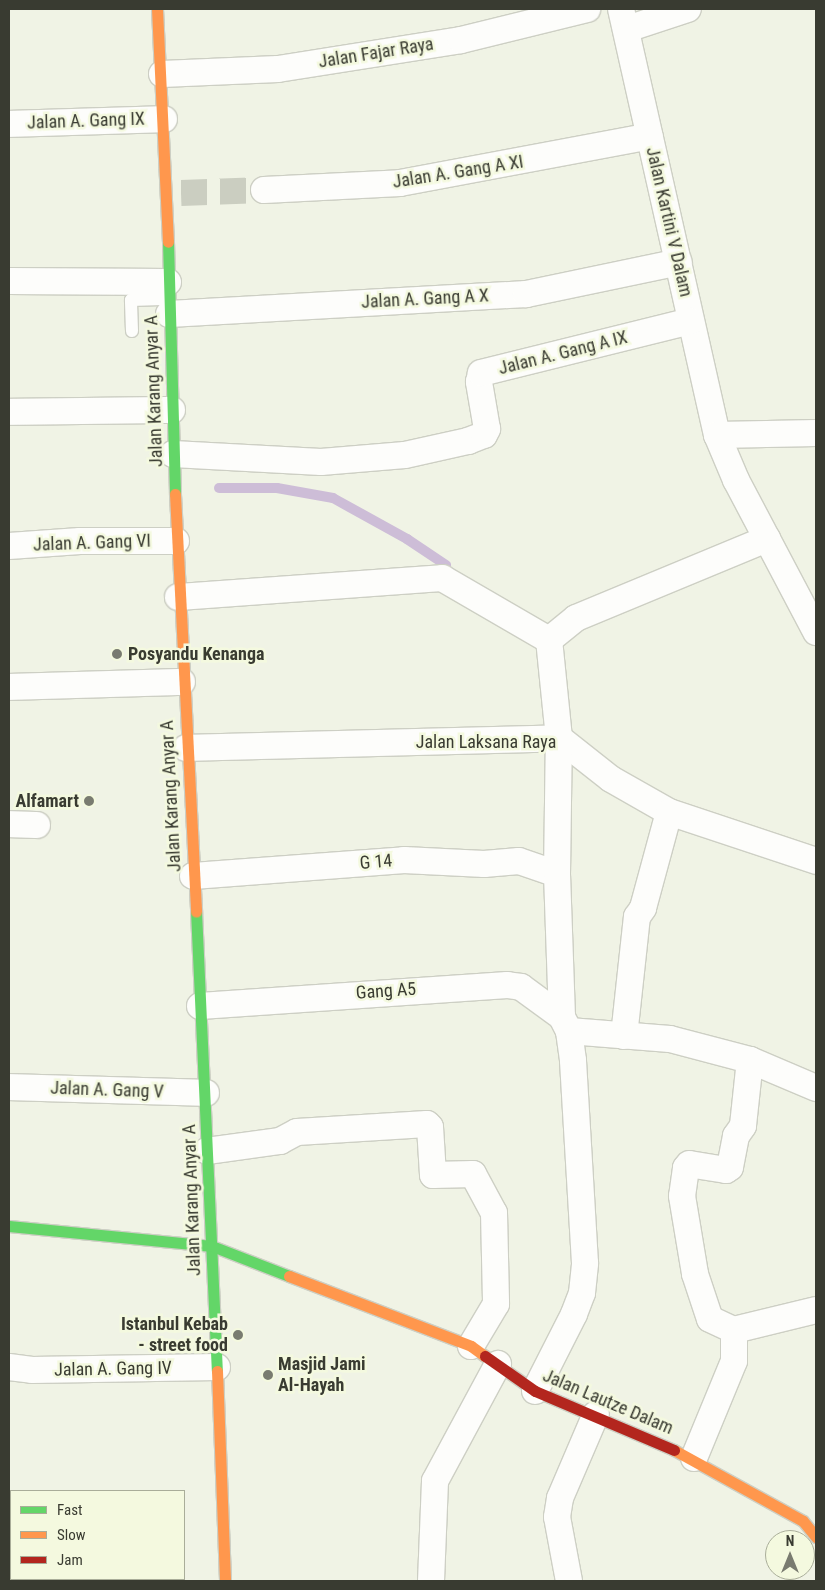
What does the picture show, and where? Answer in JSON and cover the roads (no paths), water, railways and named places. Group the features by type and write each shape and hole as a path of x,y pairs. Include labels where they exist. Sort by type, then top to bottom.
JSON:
{"street":[{"name":"Jalan Karang Anyar A","path":"157,9 164,119 174,192 168,298 178,597 206,1093 225,1581"},
{"name":"Jalan Fajar Raya","path":"162,74 278,69 461,40 588,9"},
{"path":"624,19 688,9"},
{"name":"Jalan Kartini V Dalam","path":"624,19 717,434 736,480 767,539 814,620"},
{"name":"Jalan A. Gang IX","path":"9,124 164,119"},
{"name":"Jalan A. Gang A XI","path":"264,190 400,183 650,136"},
{"name":"Jalan A. Gang A X","path":"9,281 168,298 526,294 678,262"},
{"name":"Jalan A. Gang A IX","path":"173,454 321,462 405,455 468,441 484,435 486,429 479,382 481,373 691,321"},
{"path":"9,412 172,410"},
{"path":"717,434 816,433"},
{"path":"550,640 576,618 767,539"},
{"name":"Jalan A. Gang VI","path":"9,546 80,541 176,541"},
{"path":"178,597 442,578 550,640"},
{"path":"535,1391 574,1314 584,1278 565,1024 557,874 559,738 550,640"},
{"path":"9,687 182,682"},
{"name":"Jalan Laksana Raya","path":"186,748 559,738 611,779 668,812 816,861"},
{"path":"624,1036 637,916 643,908 668,812"},
{"path":"9,824 37,825"},
{"name":"G 14","path":"193,876 404,860 484,864 519,861 557,874"},
{"name":"Gang A5","path":"200,1006 507,985 521,987 565,1024"},
{"path":"565,1024 624,1036 670,1039 750,1060 816,1088"},
{"path":"750,1060 742,1126 736,1136 730,1167 726,1170 687,1165 682,1196 696,1274 710,1319 734,1330 816,1310"},
{"name":"Jalan A. Gang V","path":"9,1087 206,1093"},
{"path":"207,1151 280,1141 297,1132 427,1124 430,1127 433,1175 473,1174 494,1213 496,1304 471,1346"},
{"name":"Jalan Lautze Dalam","path":"9,1226 212,1246 471,1346 535,1391 596,1414 694,1458 803,1521 816,1537"},
{"path":"694,1458 734,1362 734,1330"},
{"path":"431,1581 435,1481 498,1364"},
{"name":"Jalan A. Gang IV","path":"9,1367 32,1370 217,1367"},
{"path":"569,1581 557,1517 560,1498 596,1414"}],"lane":[{"path":"132,331 131,300 168,298"}],"waterway":[{"path":"219,488 277,488 333,498 407,539 446,565"}],"tunnel":[{"path":"181,193 264,190"}],"place":[{"name":"Posyandu Kenanga","path":"117,654"},
{"name":"Alfamart","path":"89,801"},
{"name":"Istanbul Kebab - street food","path":"238,1335"},
{"name":"Masjid Jami Al-Hayah","path":"268,1375"}]}
